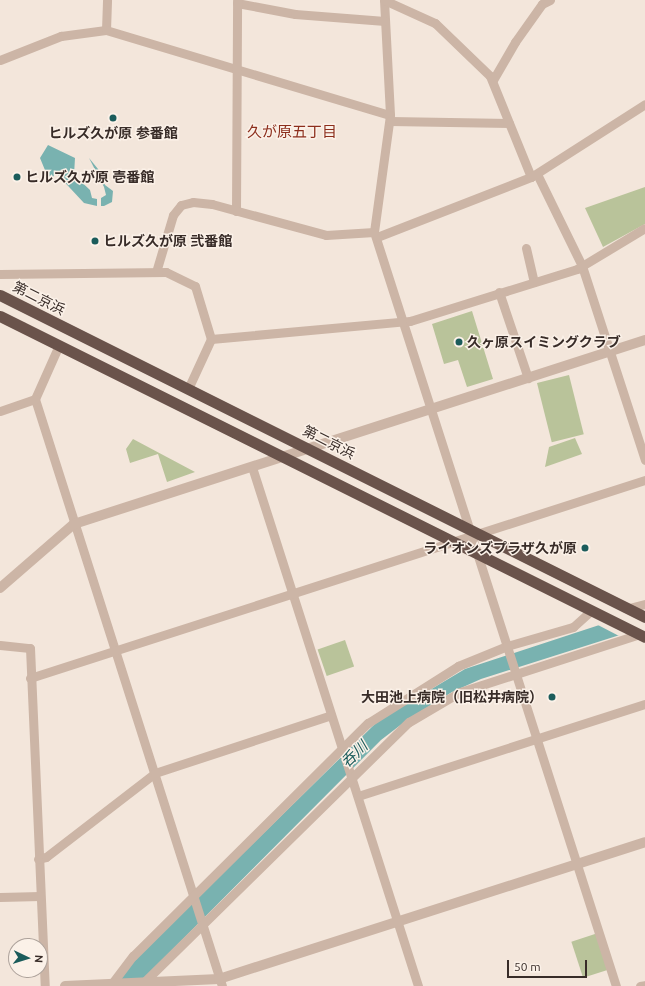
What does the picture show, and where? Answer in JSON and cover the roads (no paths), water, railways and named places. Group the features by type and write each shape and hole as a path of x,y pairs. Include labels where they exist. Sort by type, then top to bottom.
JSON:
{"highway":[{"name":"第二京浜","path":"0,295 645,617"},
{"path":"0,316 640,635"}],"street":[{"path":"106,30 107,0"},
{"path":"616,986 517,672 508,649 478,553 473,532 375,235 390,118 384,0 434,23 492,80 509,123 534,175 582,266 611,351 645,460"},
{"path":"492,80 528,23 542,4 550,0"},
{"path":"236,211 237,2 296,14 385,21"},
{"path":"0,60 62,36 106,30 236,68 390,118 509,123"},
{"path":"156,272 173,215 182,205 198,202 326,235 375,235 534,175 645,104"},
{"path":"211,339 404,322 582,266 645,228"},
{"path":"526,248 534,282"},
{"path":"0,274 166,272 195,286 211,339 188,389"},
{"path":"499,292 528,378"},
{"path":"0,588 74,524 645,340"},
{"path":"58,345 35,399 221,982"},
{"path":"0,411 35,399"},
{"path":"252,467 399,922 418,986"},
{"path":"30,678 293,593 473,532 645,480"},
{"path":"632,610 645,604"},
{"path":"112,985 133,956 382,713 443,674 508,649 573,627 592,610"},
{"path":"141,984 202,921 351,774 393,735 427,710 460,692 517,672 640,635"},
{"path":"0,645 30,648 38,859 45,986"},
{"path":"358,796 645,704"},
{"path":"38,859 46,857 155,773 331,715"},
{"path":"65,986 221,982 645,842"},
{"path":"0,897 40,896"},
{"path":"640,986 645,985"}],"water":[{"path":"48,145 75,158 74,175 90,190 92,198 97,199 97,206 84,203 56,173 52,178 47,175 40,158"},
{"path":"89,158 98,169 105,185 113,191 112,202 104,206 101,206 101,198 106,195 104,187"},
{"name":"呑川","path":"645,610 645,627 481,679 452,692 407,720 381,740 136,986 115,986 137,957 378,721 465,669"}],"place":[{"name":"ヒルズ久が原 参番館","path":"113,118"},
{"name":"ヒルズ久が原 壱番館","path":"17,177"},
{"name":"ヒルズ久が原 弐番館","path":"95,241"},
{"name":"久ヶ原スイミングクラブ","path":"459,342"},
{"name":"ライオンズプラザ久が原","path":"585,548"},
{"name":"大田池上病院（旧松井病院）","path":"552,697"}],"district":[{"name":"久が原五丁目","path":"292,132"}]}
